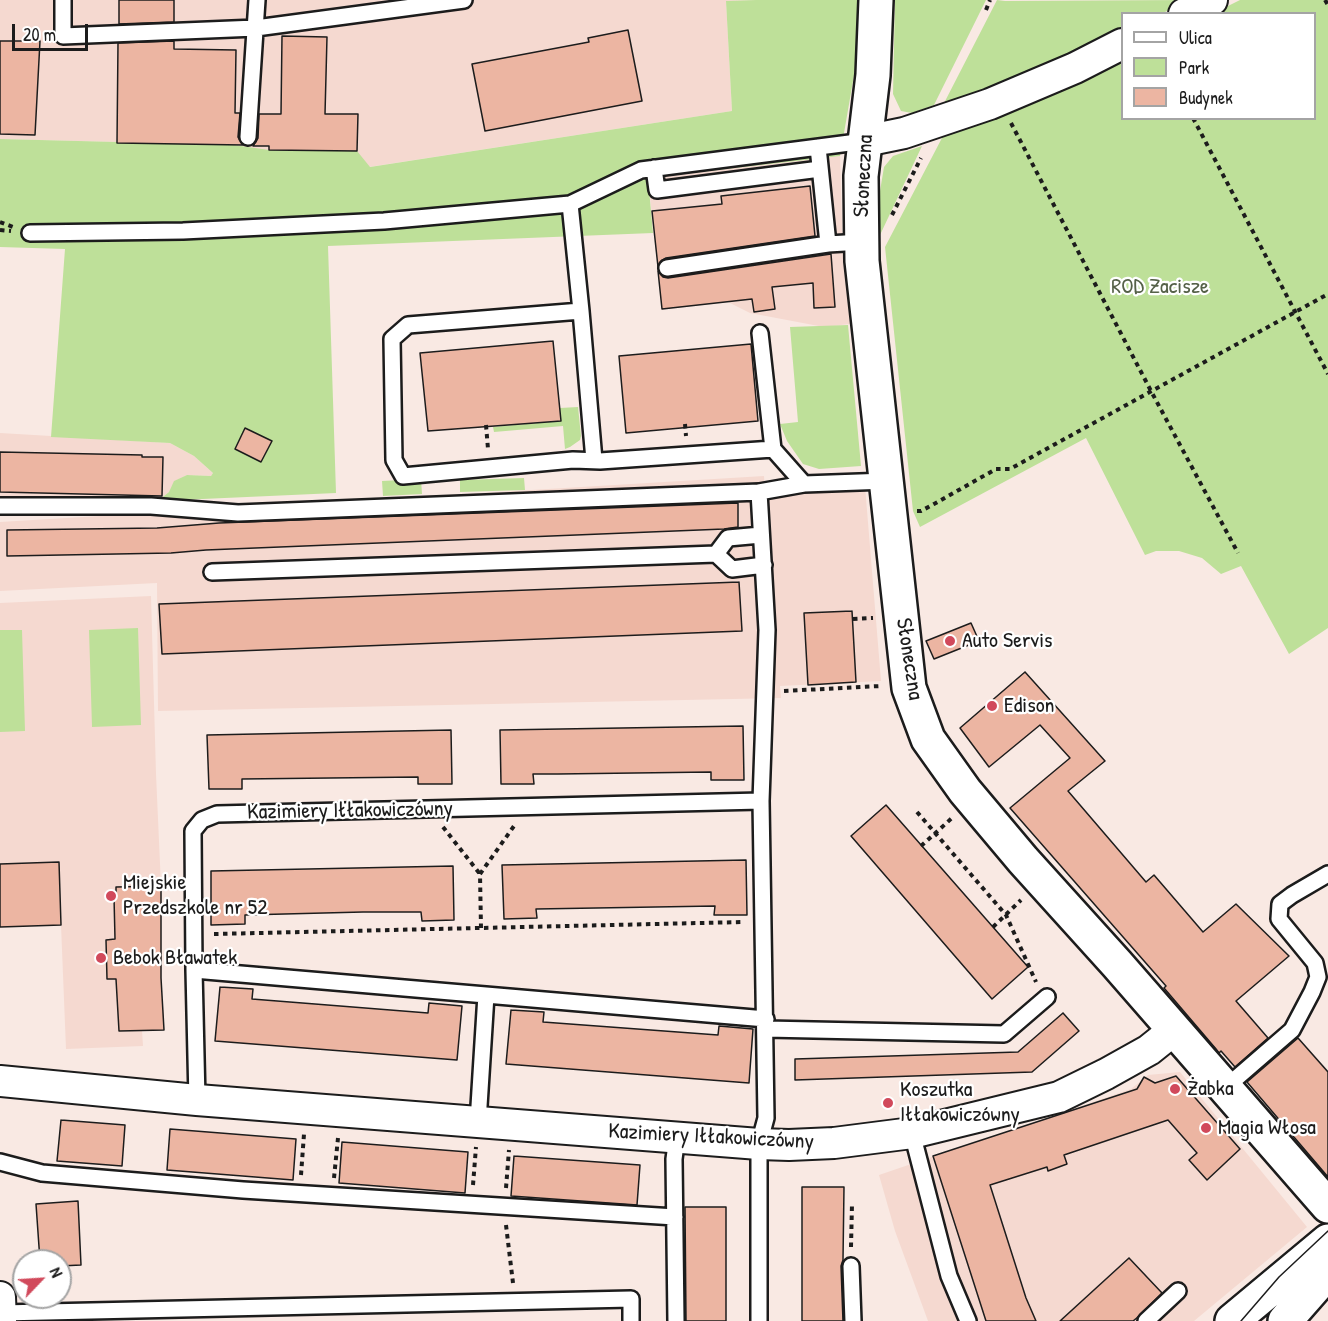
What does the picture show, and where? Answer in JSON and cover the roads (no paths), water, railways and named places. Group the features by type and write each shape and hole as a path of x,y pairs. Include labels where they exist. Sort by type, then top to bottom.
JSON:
{"street":[{"name":"Słoneczna","path":"876,0 875,47 861,176 862,242 909,688 928,739 965,791 1023,860 1328,1206"},
{"path":"1188,12 1212,0"},
{"path":"865,141 904,133 990,104 1075,68 1121,45"},
{"name":"Kazimiery Iłłakowiczówny","path":"0,1081 477,1131 677,1137 789,1145 834,1143 912,1133 1059,1097 1149,1050 1174,1030"},
{"path":"1232,1321 1328,1241"},
{"path":"1294,1311 1328,1255"},
{"path":"1294,1311 1328,1272"}],"lane":[{"path":"63,0 63,36 256,28 464,0"},
{"path":"248,137 257,0"},
{"path":"30,233 183,231 372,221 570,204 641,170 865,141"},
{"path":"818,147 828,244"},
{"path":"654,168 657,190 820,169"},
{"path":"570,204 594,460"},
{"path":"667,268 828,244 862,242"},
{"path":"581,311 408,325 392,339 394,460 403,476 573,460 600,461 772,449"},
{"path":"760,333 772,449 804,484"},
{"path":"0,506 151,506 238,513 759,492 804,484 887,481"},
{"path":"759,492 767,630 761,801 766,1118 759,1144 759,1321"},
{"path":"716,555 728,538 761,535"},
{"path":"212,572 716,555 732,569 764,565"},
{"name":"Kazimiery Iłłakowiczówny","path":"197,1100 193,831 202,820 217,814 761,801"},
{"path":"1225,1088 1292,1030 1311,992 1318,977 1315,963 1279,919 1280,904 1328,874"},
{"path":"194,970 486,995 766,1024 1004,1034 1047,997"},
{"path":"477,1131 486,995"},
{"path":"912,1133 949,1276 968,1321"},
{"path":"676,1321 674,1160 677,1137"},
{"path":"0,1162 42,1173 300,1194 675,1216"},
{"path":"850,1266 853,1321"},
{"path":"1146,1321 1178,1291"},
{"path":"1,1311 631,1299 631,1321"}],"tram line":[{"path":"1241,1321 1279,1277 1328,1231"}],"place":[{"name":"Auto Servis","path":"950,641"},
{"name":"Edison","path":"992,706"},
{"name":"Miejskie Przedszkole nr 52","path":"111,896"},
{"name":"Bebok Bławatek","path":"101,958"},
{"name":"Żabka","path":"1175,1089"},
{"name":"Koszutka Iłłakowiczówny","path":"888,1103"},
{"name":"Magia Włosa","path":"1206,1128"}],"park label":[{"name":"ROD Zacisze","path":"1160,287"}]}
